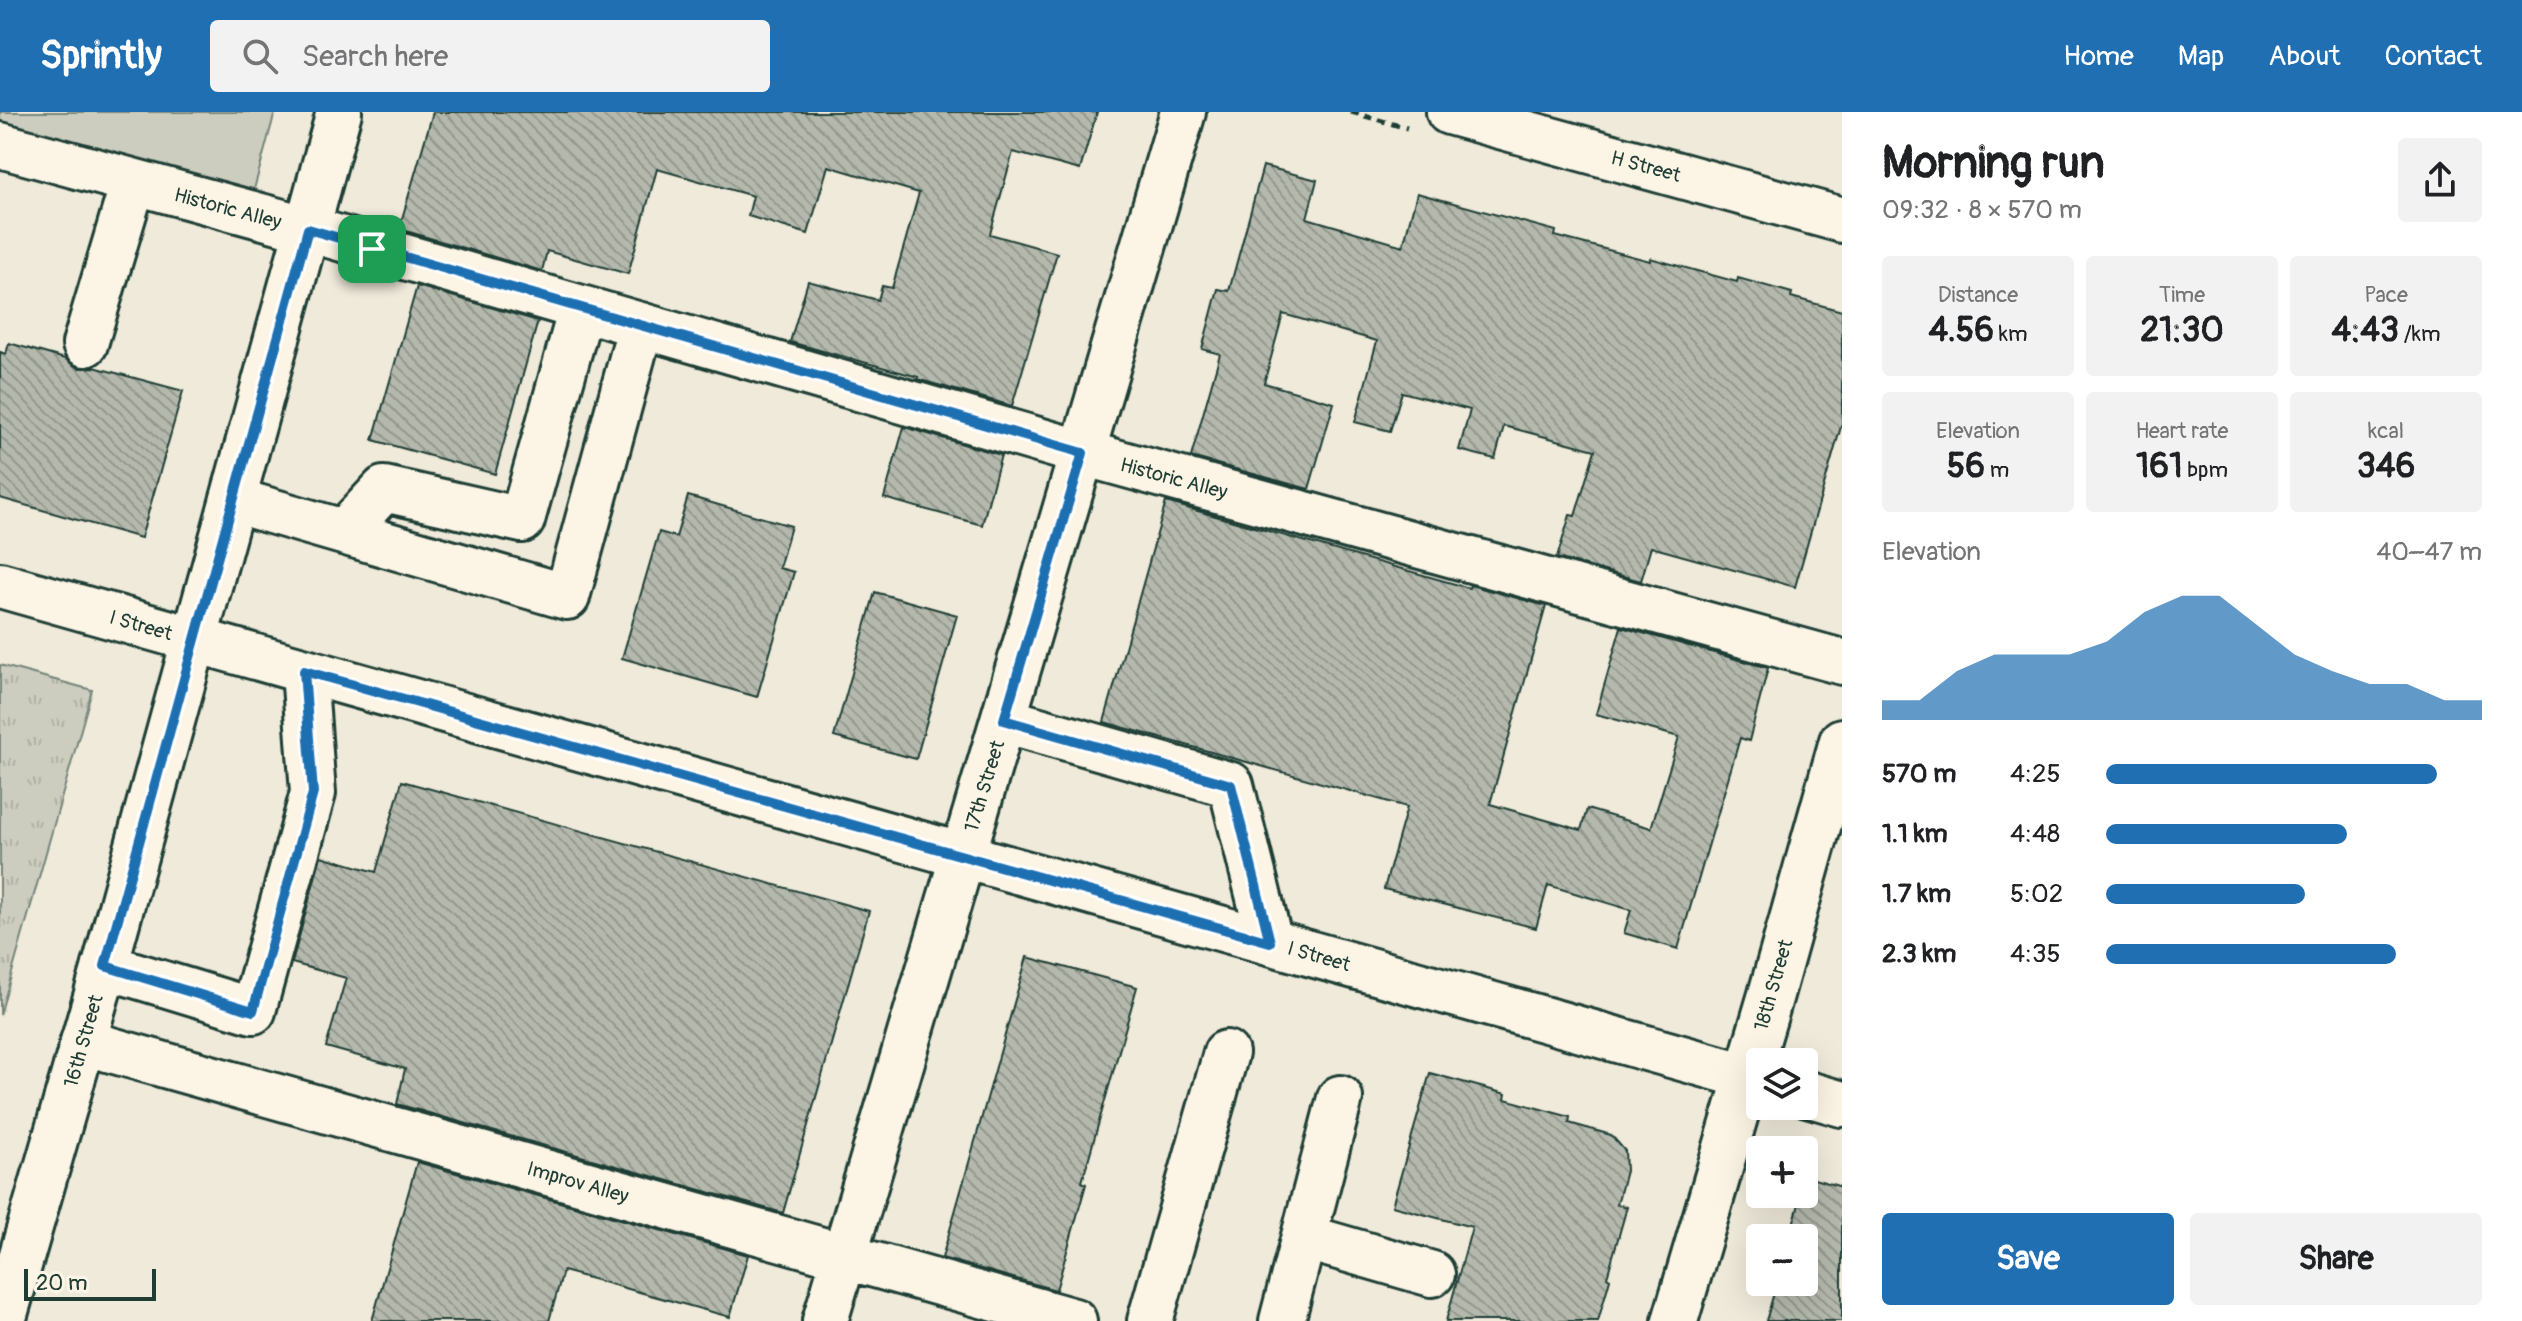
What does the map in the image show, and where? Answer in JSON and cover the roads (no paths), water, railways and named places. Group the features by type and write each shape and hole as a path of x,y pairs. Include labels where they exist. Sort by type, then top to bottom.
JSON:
{"main road":[{"name":"16th Street","path":"3,1321 105,966 339,112"},
{"name":"17th Street","path":"825,1321 1183,112"},
{"name":"H Street","path":"1449,112 1842,220"},
{"name":"Historic Alley","path":"3,157 133,183 308,229 1083,453 1842,662"},
{"path":"85,344 133,183"},
{"path":"344,532 384,489 522,520 581,309"},
{"path":"233,500 567,597 641,325"},
{"name":"I Street","path":"0,585 1746,1076"},
{"path":"105,966 253,1011 313,793 304,671"},
{"path":"1004,720 1231,785 1270,942"},
{"name":"18th Street","path":"1759,1048 1770,998 1842,741"},
{"name":"Improv Alley","path":"83,1042 1074,1321"},
{"path":"1150,1321 1226,1053"},
{"path":"1818,1097 1842,1104"},
{"path":"1282,1321 1340,1098"},
{"name":"18th Street","path":"1675,1321 1746,1100"},
{"path":"1304,1237 1432,1274"}]}
